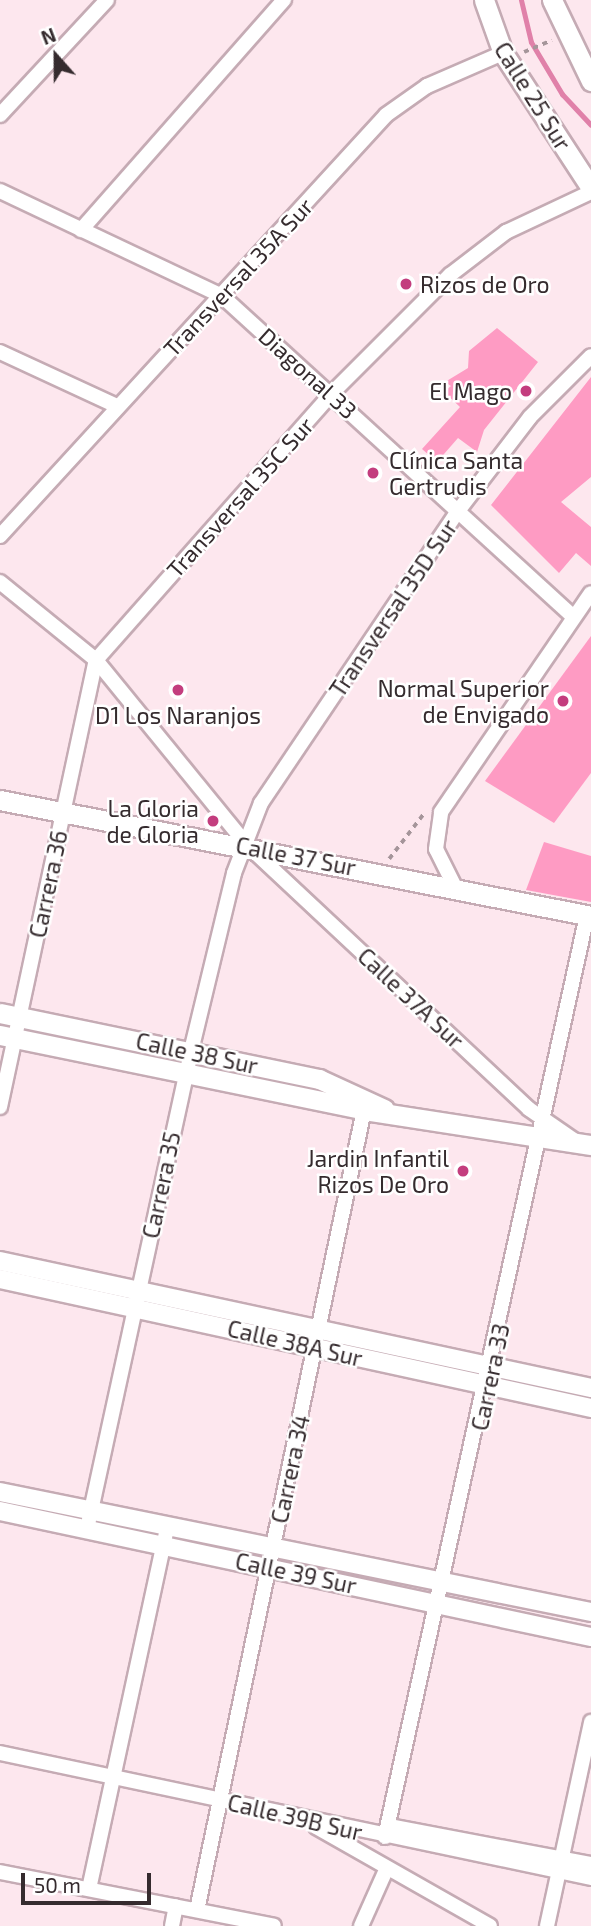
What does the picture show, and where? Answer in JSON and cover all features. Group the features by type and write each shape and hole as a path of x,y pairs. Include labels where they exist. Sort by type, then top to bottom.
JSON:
{"main road":[{"name":"Calle 25 Sur","path":"484,0 591,190"},
{"path":"552,0 591,81"},
{"name":"Calle 37 Sur","path":"0,800 247,845 589,915"},
{"name":"Calle 38 Sur","path":"0,1013 319,1079 388,1111"},
{"name":"Calle 38 Sur","path":"8,1037 364,1110 388,1111 538,1139 586,1145"}],"street":[{"path":"0,115 107,0"},
{"path":"81,230 284,0"},
{"name":"Transversal 35A Sur","path":"0,536 405,98 512,53"},
{"name":"Transversal 35C Sur","path":"96,660 332,393 477,251 591,190"},
{"name":"Diagonal 33","path":"2,197 81,230 222,296 332,393 573,617"},
{"path":"0,352 117,407"},
{"name":"Transversal 35D Sur","path":"247,845 261,803 458,511 530,417 591,356"},
{"name":"Calle 37A Sur","path":"0,582 96,660 247,845 541,1119 586,1145"},
{"path":"456,887 436,849 441,812 591,593"},
{"name":"Carrera 36","path":"0,1107 8,1037 20,1017 96,660"},
{"name":"Carrera 35","path":"89,1521 186,1072 234,873 247,845"},
{"name":"Carrera 33","path":"387,1832 441,1602 492,1368 541,1119 589,915"},
{"name":"Carrera 34","path":"197,1910 364,1110"},
{"name":"Calle 38A Sur","path":"0,1261 137,1299 318,1339 488,1386 591,1408"},
{"name":"Calle 38A Sur","path":"0,1279 137,1299"},
{"name":"Calle 38A Sur","path":"318,1339 492,1368 591,1388"},
{"name":"Calle 39 Sur","path":"0,1492 89,1521"},
{"name":"Calle 39 Sur","path":"0,1511 89,1521 165,1536 273,1548 591,1612"},
{"path":"89,1889 165,1536"},
{"name":"Calle 39 Sur","path":"165,1536 269,1566 591,1637"},
{"path":"547,1926 591,1722"},
{"name":"Calle 39B Sur","path":"0,1753 306,1821 387,1832 561,1866 591,1878"},
{"path":"306,1821 386,1870 491,1926"},
{"name":"Calle 39B Sur","path":"561,1866 591,1864"},
{"path":"360,1926 386,1870"},
{"path":"0,1872 274,1926"},
{"path":"172,1926 176,1906"}],"path":[{"path":"512,53 546,42"},
{"path":"378,872 435,801"}],"building":[{"path":"497,328 538,362 484,430 477,452 458,438 437,462 422,449 460,407 444,392 451,386 445,382 468,368 469,351"},
{"path":"591,377 591,477 561,502 591,527 591,566 576,553 559,573 491,505"},
{"path":"591,636 591,773 554,823 485,781"},
{"path":"544,842 591,856 591,902 526,890"}],"waterway":[{"path":"521,0 531,42 562,94 591,125"}],"place":[{"name":"Rizos de Oro","path":"406,284"},
{"name":"El Mago","path":"526,391"},
{"name":"Clínica Santa Gertrudis","path":"373,473"},
{"name":"D1 Los Naranjos","path":"178,690"},
{"name":"Normal Superior de Envigado","path":"563,701"},
{"name":"La Gloria de Gloria","path":"213,821"},
{"name":"Jardin Infantil Rizos De Oro","path":"463,1171"}]}
